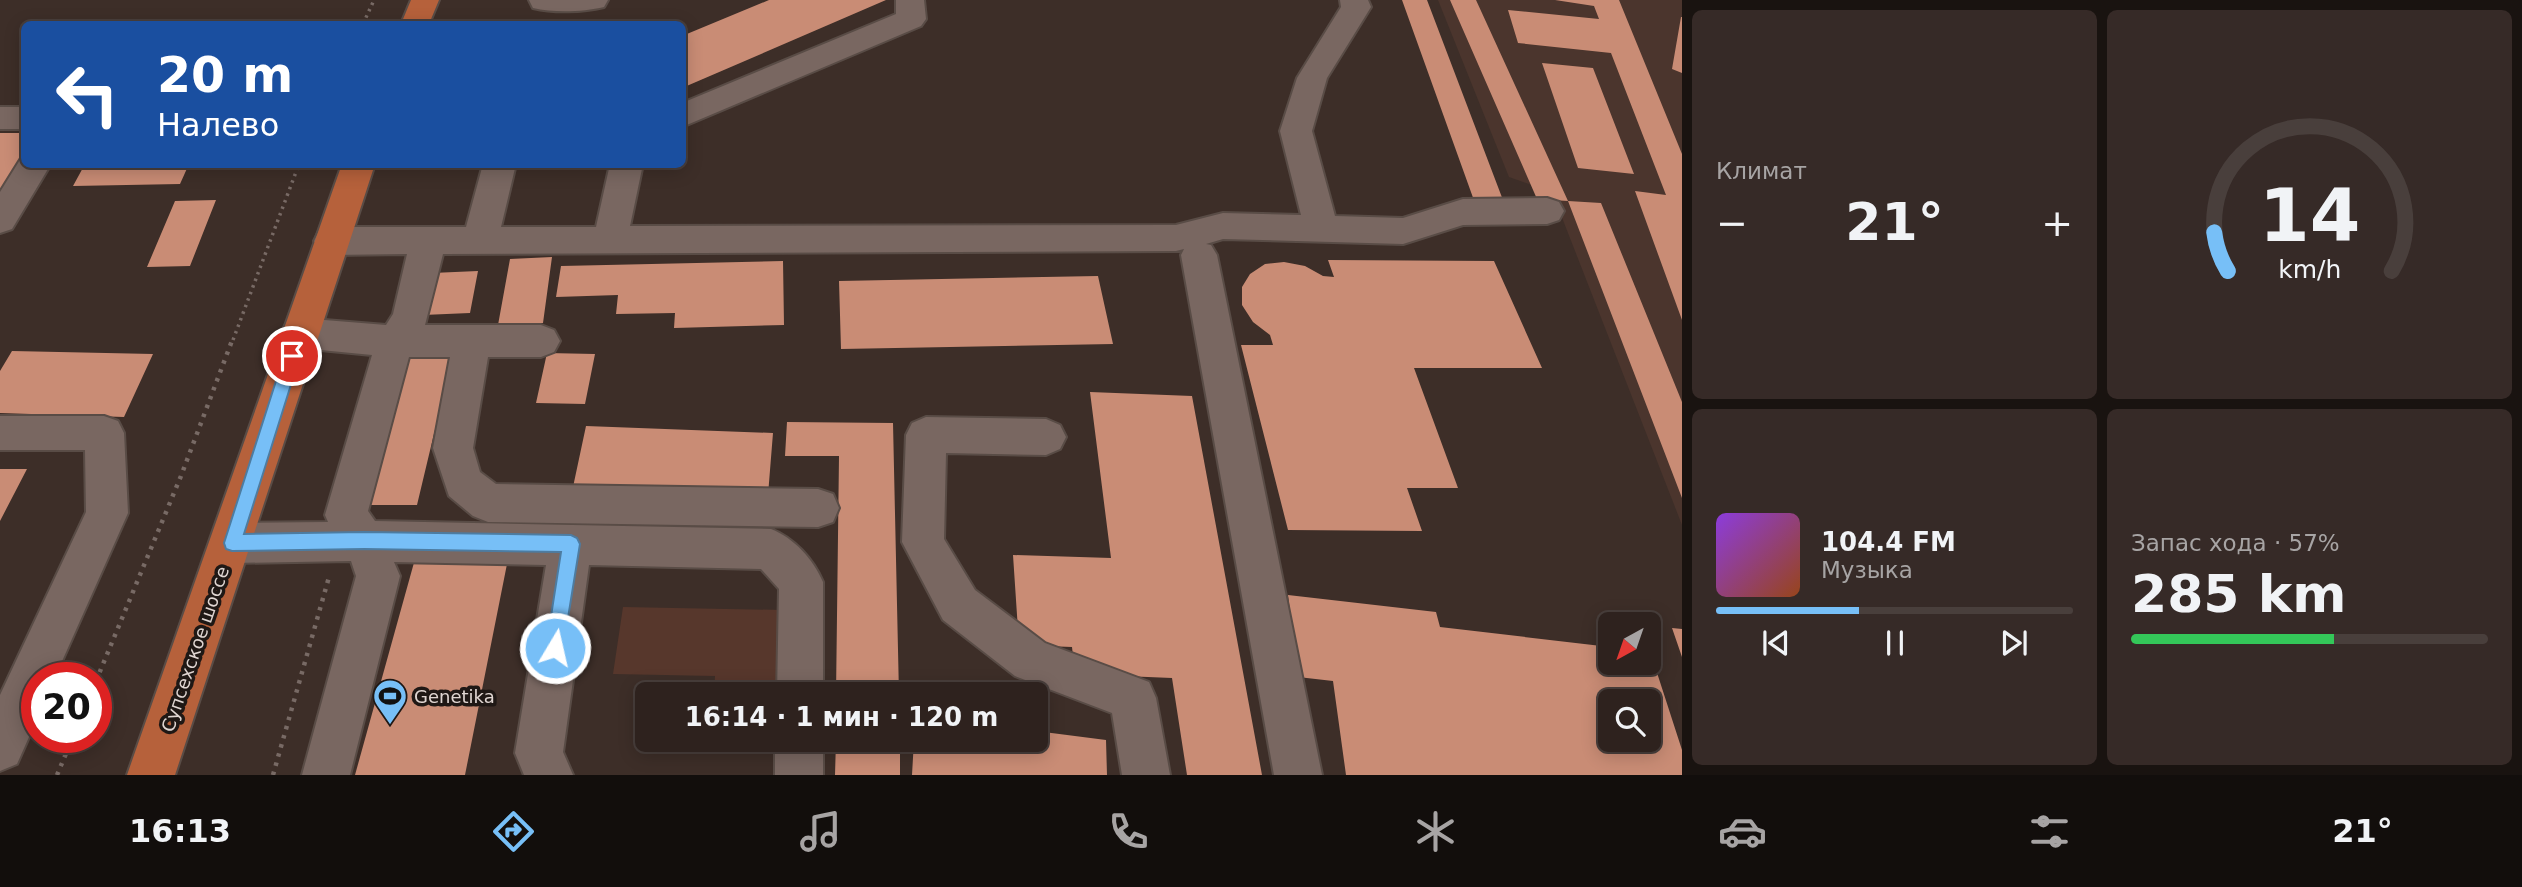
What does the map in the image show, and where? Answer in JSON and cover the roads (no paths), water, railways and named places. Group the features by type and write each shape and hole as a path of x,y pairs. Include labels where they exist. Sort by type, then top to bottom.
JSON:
{"main road":[{"path":"416,21 425,0"},
{"name":"Супсехское шоссе","path":"151,775 358,168"}],"lane":[{"path":"538,21 543,0 594,0"},
{"path":"686,114 911,19 910,0"},
{"path":"1318,215 1296,131 1312,78 1356,7 1354,0"},
{"path":"0,118 21,118"},
{"path":"0,220 32,168"},
{"path":"480,240 499,168"},
{"path":"610,240 625,168"},
{"path":"331,241 1176,238 1223,226 1403,231 1463,212 1548,211"},
{"path":"326,775 378,576 351,541 346,515 395,341 410,319 428,241"},
{"path":"1199,255 1298,775"},
{"path":"300,333 395,341 541,341"},
{"path":"472,341 453,448 463,483 488,503 818,508"},
{"path":"0,433 104,433 107,513 0,747"},
{"path":"1046,437 926,435 923,542 960,605 1031,660 1133,698 1146,775"},
{"path":"232,543 351,541 771,548 801,582 800,682"},
{"path":"549,775 539,753 571,544"},
{"path":"799,752 799,775"}],"place":[{"name":"Genetika","path":"390,726"}]}
